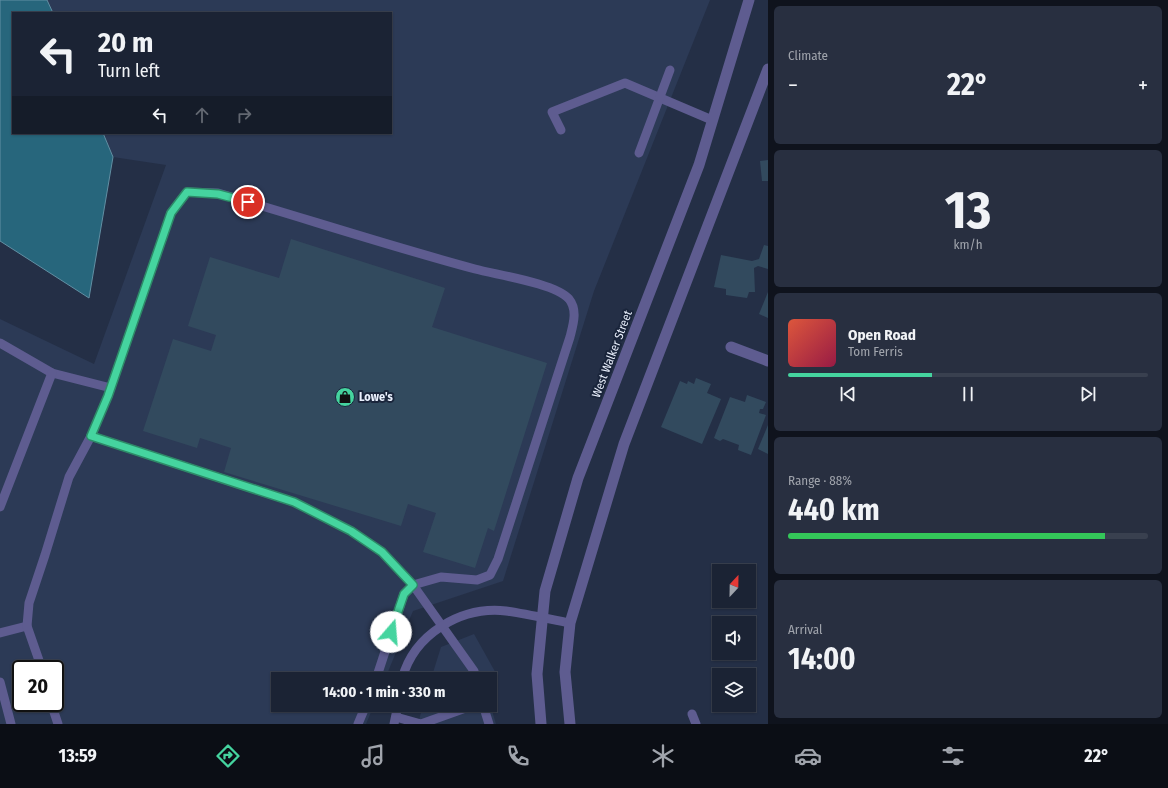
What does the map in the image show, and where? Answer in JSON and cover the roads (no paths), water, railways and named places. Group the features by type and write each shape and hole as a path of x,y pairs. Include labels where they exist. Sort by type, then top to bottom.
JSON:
{"street":[{"name":"West Walker Street","path":"541,724 537,674 544,591 578,478 699,164 748,0"},
{"path":"570,724 565,672 570,623 624,444 768,69"},
{"path":"731,347 768,361"}],"lane":[{"path":"639,153 670,70"},
{"path":"561,130 552,112 625,83 712,120"},
{"path":"39,660 27,626 29,603 69,477 91,436 111,388 171,213 187,192 218,194 475,269 520,279 561,292 570,300 575,315 570,337 498,559 490,575 477,580 441,577 413,585 404,594 378,672"},
{"path":"0,343 52,373 111,388"},
{"path":"0,508 52,373"},
{"path":"91,436 294,502 351,531 382,552 413,585 474,672"},
{"path":"405,672 411,657 422,642 441,626 455,619 485,611 505,611 570,623"},
{"path":"0,633 27,626"},
{"path":"0,682 11,724"},
{"path":"55,712 58,724"},
{"path":"358,724 363,712"},
{"path":"395,721 421,724 454,712"},
{"path":"485,712 489,724"},
{"path":"692,714 696,724"}],"place":[{"name":"Lowe's","path":"345,397"}]}
